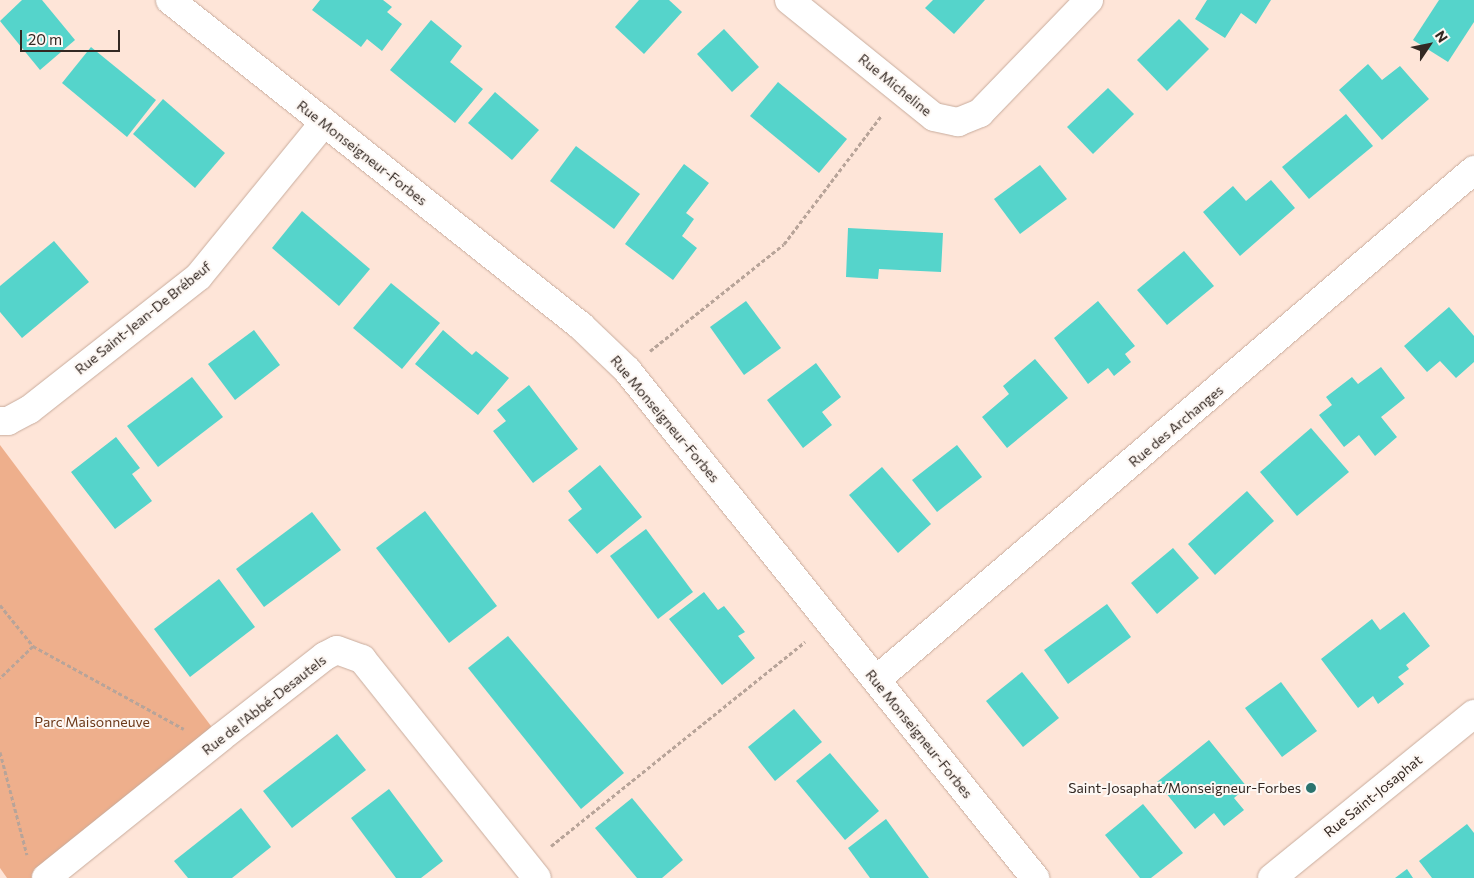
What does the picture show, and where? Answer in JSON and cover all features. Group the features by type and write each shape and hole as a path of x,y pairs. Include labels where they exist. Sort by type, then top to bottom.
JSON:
{"street":[{"name":"Rue Monseigneur-Forbes","path":"170,0 581,326 627,370 1035,878"},
{"name":"Rue Micheline","path":"789,0 934,117 947,122 970,120 1089,0"},
{"name":"Rue Saint-Jean-De Brébeuf","path":"0,421 8,421 28,410 199,276 324,123"},
{"name":"Rue des Archanges","path":"876,680 1459,186 1474,170"},
{"name":"Rue de l'Abbé-Desautels","path":"37,869 212,744 325,656 337,650 349,652 362,659 532,871"},
{"name":"Rue Saint-Josaphat","path":"1272,878 1474,714"}],"path":[{"path":"627,370 784,244 901,90"},
{"path":"0,605 33,646 212,744"},
{"path":"532,871 830,623"},
{"path":"0,678 33,646"},
{"path":"0,752 37,869"}],"green space":[{"name":"Parc Maisonneuve","path":"0,445 220,738 46,878 7,878 0,868"}],"building":[{"path":"22,0 42,0 75,40 40,70 0,21"},
{"path":"320,0 383,0 392,7 387,12 402,24 382,51 367,39 361,47 312,10"},
{"path":"639,0 669,0 682,12 644,54 615,27"},
{"path":"933,0 985,0 954,34 925,8"},
{"path":"1207,0 1271,0 1256,24 1241,13 1225,38 1195,19"},
{"path":"1439,0 1474,0 1474,22 1448,62 1413,40"},
{"path":"1179,19 1209,49 1167,91 1137,60"},
{"path":"431,20 462,46 450,62 483,89 455,123 390,70"},
{"path":"724,29 759,67 732,92 697,54"},
{"path":"91,47 156,100 127,137 62,83"},
{"path":"1368,64 1382,80 1400,66 1429,99 1382,140 1339,90"},
{"path":"778,82 847,139 819,173 750,116"},
{"path":"1108,88 1134,114 1093,154 1067,127"},
{"path":"495,92 539,130 512,160 468,123"},
{"path":"163,99 225,153 195,188 133,134"},
{"path":"1346,114 1373,146 1309,199 1282,167"},
{"path":"576,146 640,194 614,229 550,181"},
{"path":"684,164 709,183 686,213 694,219 682,236 697,248 673,280 625,244"},
{"path":"1040,165 1067,199 1020,234 994,199"},
{"path":"1271,180 1295,208 1240,256 1203,212 1233,186 1246,201"},
{"path":"302,211 370,269 339,306 272,248"},
{"path":"848,228 943,233 941,272 879,269 878,279 846,277"},
{"path":"54,241 89,282 22,338 0,312 0,286"},
{"path":"1184,251 1214,286 1167,325 1137,290"},
{"path":"391,283 440,323 402,369 353,328"},
{"path":"746,301 781,348 744,375 710,327"},
{"path":"1098,301 1135,346 1125,354 1131,362 1114,376 1108,368 1088,384 1054,338"},
{"path":"1449,307 1474,336 1474,362 1456,378 1440,361 1427,372 1404,346"},
{"path":"254,330 280,365 235,400 208,364"},
{"path":"443,330 472,355 476,351 509,378 478,415 415,364"},
{"path":"1035,359 1068,398 1007,448 982,417 1009,394 1003,386"},
{"path":"816,363 841,397 822,412 832,425 803,448 767,400"},
{"path":"1381,367 1405,398 1381,417 1397,437 1375,456 1359,435 1344,447 1319,415 1332,405 1326,397 1352,377 1358,384"},
{"path":"192,377 223,417 158,467 127,426"},
{"path":"529,385 578,449 533,483 493,431 506,421 497,410"},
{"path":"1311,428 1349,472 1297,516 1260,472"},
{"path":"116,437 140,468 132,474 152,501 115,529 71,472"},
{"path":"957,445 982,477 937,512 912,480"},
{"path":"600,465 642,517 597,554 568,520 582,509 568,491"},
{"path":"882,467 931,524 898,553 849,495"},
{"path":"1247,491 1274,521 1215,575 1188,544"},
{"path":"425,511 497,606 449,643 376,548"},
{"path":"312,512 341,550 264,607 236,569"},
{"path":"646,529 693,592 658,619 610,556"},
{"path":"1173,548 1199,578 1157,614 1131,583"},
{"path":"219,579 255,627 190,677 154,629"},
{"path":"704,592 718,610 724,606 745,632 738,636 755,658 722,685 669,619"},
{"path":"1107,604 1131,637 1068,684 1044,650"},
{"path":"1404,612 1430,646 1406,665 1409,669 1398,677 1404,684 1378,704 1373,696 1358,708 1321,659 1372,619 1380,630"},
{"path":"508,636 624,773 581,809 468,668"},
{"path":"1022,672 1059,718 1023,747 986,701"},
{"path":"1281,682 1317,731 1282,757 1245,708"},
{"path":"794,709 822,742 775,781 748,747"},
{"path":"337,734 366,770 292,828 263,791"},
{"path":"1209,740 1247,787 1234,798 1244,810 1224,826 1214,813 1195,829 1157,782"},
{"path":"830,753 879,811 845,840 796,781"},
{"path":"389,789 443,861 421,878 396,878 351,818"},
{"path":"632,798 683,860 662,878 637,878 595,828"},
{"path":"1143,804 1183,853 1151,878 1140,878 1105,835"},
{"path":"241,808 271,847 232,878 188,878 174,861"},
{"path":"886,819 929,878 870,878 848,848"},
{"path":"1467,824 1474,833 1474,878 1432,878 1419,861"},
{"path":"1407,869 1413,878 1395,878"}],"place":[{"name":"Saint-Josaphat/Monseigneur-Forbes","path":"1311,788"}]}
